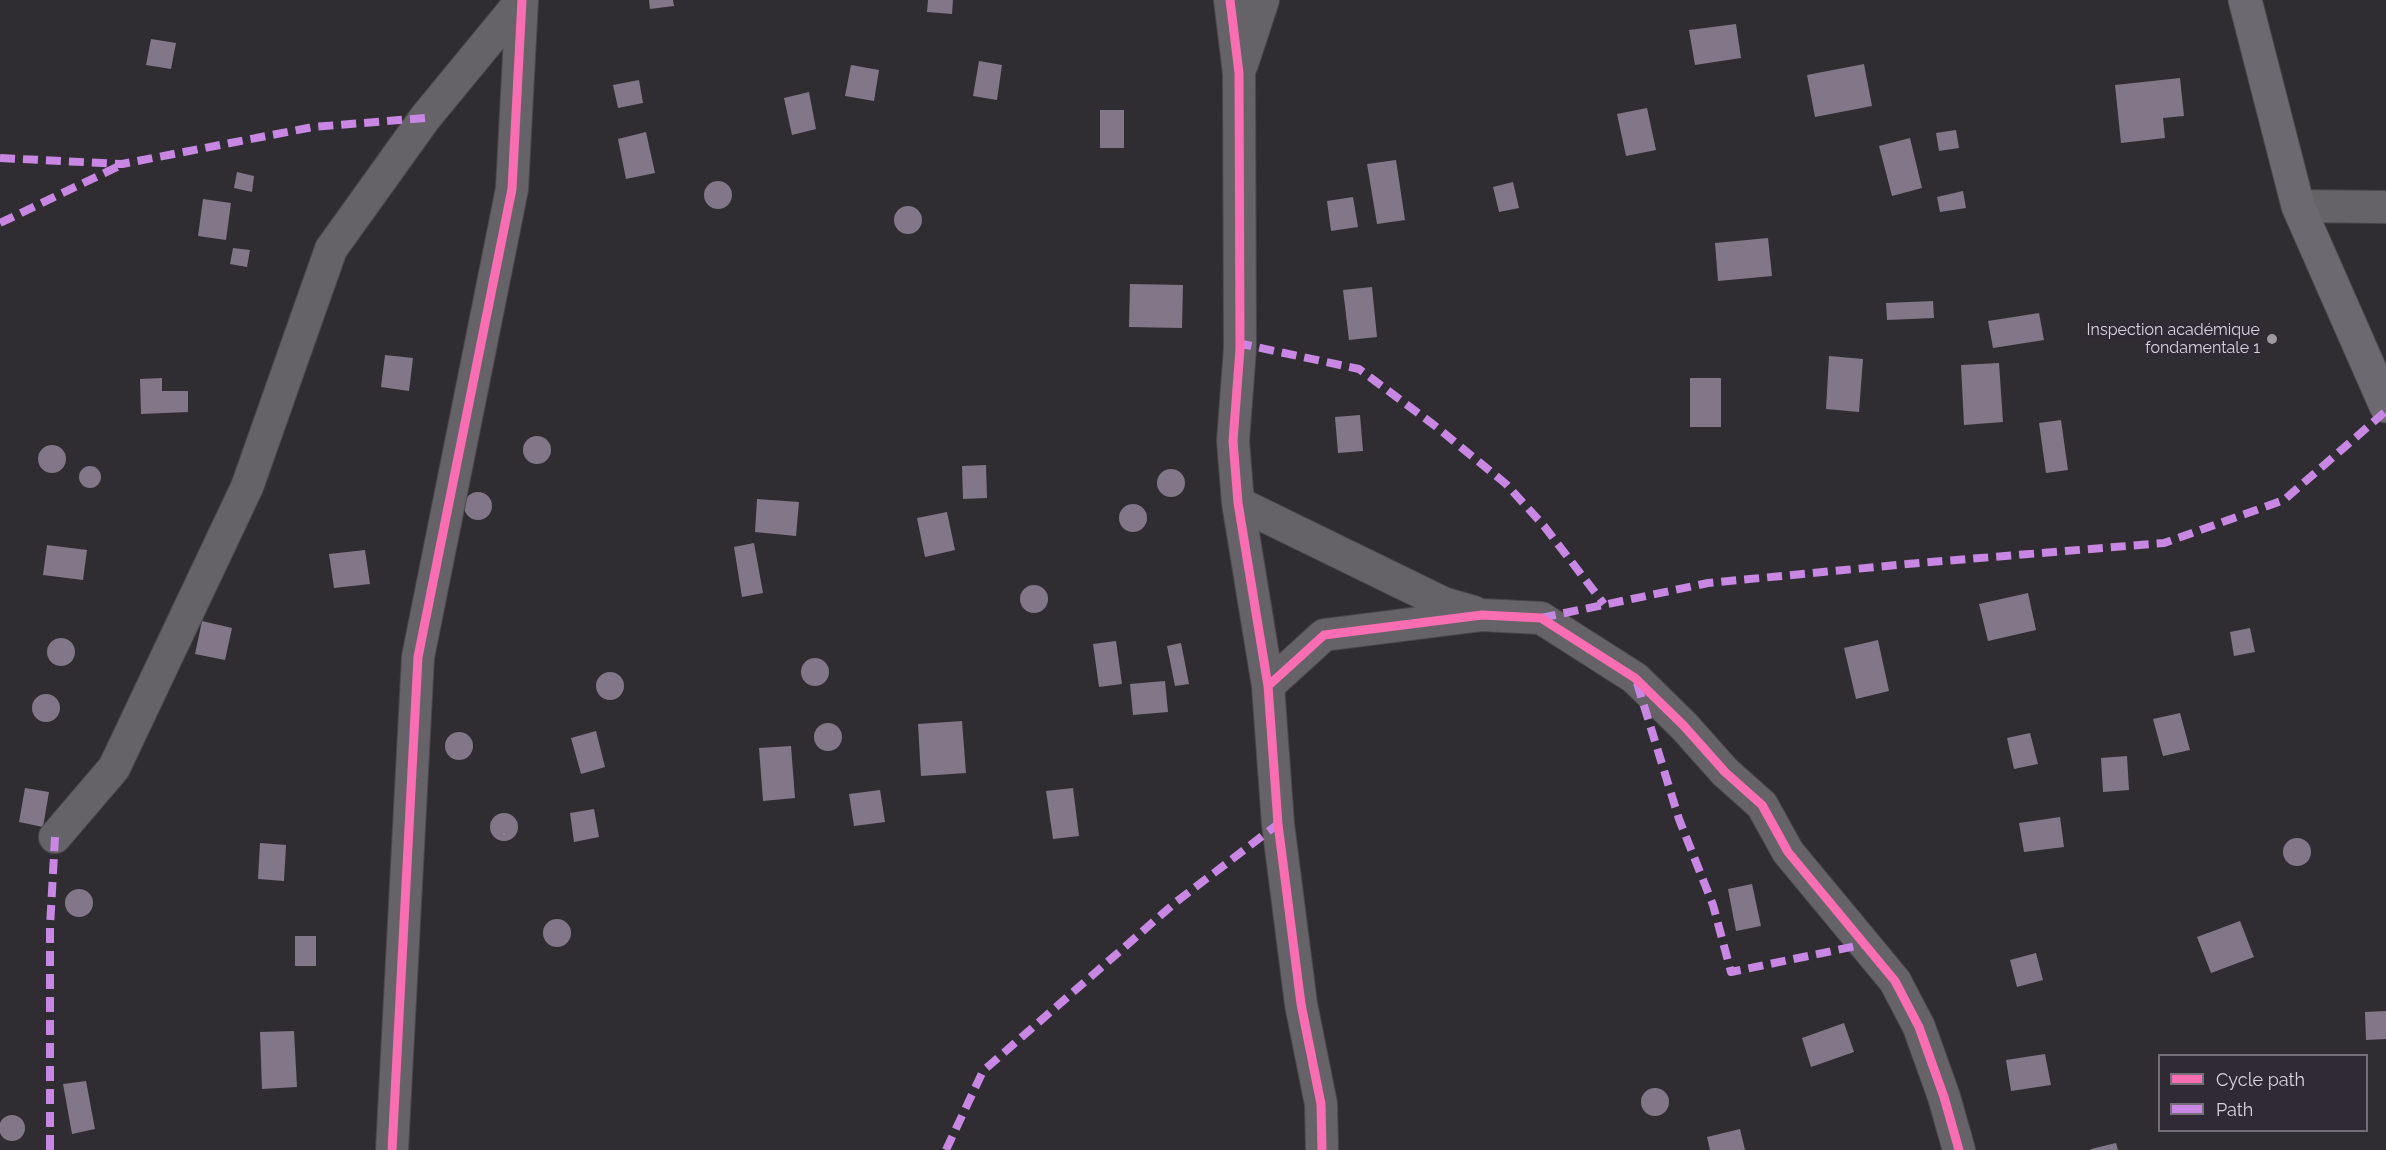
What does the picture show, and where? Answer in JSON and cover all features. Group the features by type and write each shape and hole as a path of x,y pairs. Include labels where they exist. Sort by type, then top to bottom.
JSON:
{"main road":[{"path":"2245,0 2298,206 2386,406"}],"street":[{"path":"55,837 114,768 247,487 331,249 424,118 522,0"},
{"path":"392,1150 418,657 512,189 522,0"},
{"path":"1230,0 1239,73 1240,349 1233,441 1238,503 1268,686 1278,824 1301,1004 1321,1104 1322,1150"},
{"path":"1239,73 1263,0"},
{"path":"2298,206 2386,207"},
{"path":"1238,503 1443,603 1482,615"},
{"path":"1268,686 1324,634 1482,615 1541,618 1635,678 1684,726 1725,772 1762,805 1788,852 1895,981 1919,1027 1944,1097 1959,1150"}],"building":[{"path":"649,0 673,0 674,6 650,9"},
{"path":"928,0 953,0 952,14 927,12"},
{"path":"1736,24 1741,58 1695,65 1689,30"},
{"path":"151,39 176,43 171,69 146,65"},
{"path":"979,61 1002,65 997,100 973,96"},
{"path":"1864,64 1872,106 1815,117 1807,75"},
{"path":"851,65 879,70 874,101 845,96"},
{"path":"2180,78 2184,116 2163,118 2165,138 2121,143 2115,85"},
{"path":"639,80 643,103 618,108 613,85"},
{"path":"809,92 816,129 792,135 784,98"},
{"path":"1647,108 1656,150 1626,156 1617,114"},
{"path":"1100,110 1124,110 1124,148 1100,148"},
{"path":"1956,130 1959,148 1939,151 1936,133"},
{"path":"646,132 655,173 626,179 618,139"},
{"path":"1910,138 1922,188 1892,196 1879,146"},
{"path":"1396,160 1405,220 1377,224 1367,164"},
{"path":"237,172 254,176 252,192 234,188"},
{"path":"718,181 728,185 732,195 728,205 718,209 708,205 704,195 708,185"},
{"path":"1513,182 1519,208 1499,212 1493,187"},
{"path":"1963,191 1966,208 1940,212 1937,197"},
{"path":"1353,197 1358,227 1331,231 1327,201"},
{"path":"203,199 231,203 226,240 198,236"},
{"path":"908,206 918,210 922,220 918,230 908,234 898,230 894,220 898,210"},
{"path":"1768,238 1772,276 1718,281 1715,243"},
{"path":"233,248 250,250 247,267 230,264"},
{"path":"1130,284 1183,285 1182,328 1129,327"},
{"path":"1372,287 1377,337 1349,340 1343,290"},
{"path":"1933,301 1934,318 1887,320 1886,303"},
{"path":"2039,313 2044,340 1993,348 1988,321"},
{"path":"385,355 413,358 409,391 381,387"},
{"path":"1829,356 1863,359 1859,412 1826,409"},
{"path":"1999,363 2003,422 1964,425 1961,365"},
{"path":"162,378 162,391 188,391 188,412 141,414 140,379"},
{"path":"1690,378 1721,378 1721,427 1690,427"},
{"path":"1360,415 1363,451 1338,453 1335,417"},
{"path":"2061,420 2068,470 2046,473 2039,423"},
{"path":"537,436 547,440 551,450 547,460 537,464 527,460 523,450 527,440"},
{"path":"52,445 62,449 66,459 62,469 52,473 42,469 38,459 42,449"},
{"path":"986,465 987,498 963,499 962,466"},
{"path":"90,466 98,469 101,477 98,485 90,488 82,485 79,477 82,469"},
{"path":"1171,469 1181,473 1185,483 1181,493 1171,497 1161,493 1157,483 1161,473"},
{"path":"478,492 488,496 492,506 488,516 478,520 468,516 464,506 468,496"},
{"path":"757,499 799,502 796,536 755,532"},
{"path":"1133,504 1143,508 1147,518 1143,528 1133,532 1123,528 1119,518 1123,508"},
{"path":"947,512 955,550 925,557 917,518"},
{"path":"754,543 763,593 742,597 734,547"},
{"path":"47,545 87,550 83,580 43,575"},
{"path":"365,550 370,584 334,588 329,554"},
{"path":"1034,585 1044,589 1048,599 1044,609 1034,613 1024,609 1020,599 1024,589"},
{"path":"2028,593 2036,630 1988,641 1979,604"},
{"path":"202,621 232,628 225,660 195,654"},
{"path":"2250,628 2255,652 2234,656 2230,632"},
{"path":"61,638 71,642 75,652 71,662 61,666 51,662 47,652 51,642"},
{"path":"1878,640 1889,691 1856,699 1844,648"},
{"path":"1116,641 1122,684 1099,687 1093,644"},
{"path":"1181,643 1189,684 1175,686 1167,646"},
{"path":"815,658 825,662 829,672 825,682 815,686 805,682 801,672 805,662"},
{"path":"610,672 620,676 624,686 620,696 610,700 600,696 596,686 600,676"},
{"path":"1165,681 1168,712 1133,715 1130,684"},
{"path":"46,694 56,698 60,708 56,718 46,722 36,718 32,708 36,698"},
{"path":"2180,713 2190,750 2163,756 2153,719"},
{"path":"962,721 966,773 921,776 918,724"},
{"path":"828,723 838,727 842,737 838,747 828,751 818,747 814,737 818,727"},
{"path":"596,731 605,767 581,774 571,738"},
{"path":"459,732 469,736 473,746 469,756 459,760 449,756 445,746 449,736"},
{"path":"2030,733 2038,764 2014,769 2007,738"},
{"path":"791,746 795,798 763,801 759,748"},
{"path":"2127,756 2129,790 2103,792 2101,758"},
{"path":"25,788 49,792 43,827 19,822"},
{"path":"1073,788 1079,836 1053,839 1046,791"},
{"path":"880,790 885,822 854,826 849,794"},
{"path":"594,809 599,837 574,842 570,813"},
{"path":"504,813 514,817 518,827 514,837 504,841 494,837 490,827 494,817"},
{"path":"2060,817 2064,847 2024,852 2019,823"},
{"path":"2297,838 2307,842 2311,852 2307,862 2297,866 2287,862 2283,852 2287,842"},
{"path":"260,843 286,845 284,881 258,879"},
{"path":"1752,884 1761,926 1736,931 1728,889"},
{"path":"79,889 89,893 93,903 89,913 79,917 69,913 65,903 69,893"},
{"path":"557,919 567,923 571,933 567,943 557,947 547,943 543,933 547,923"},
{"path":"2240,921 2254,957 2211,973 2197,937"},
{"path":"295,936 316,936 316,966 295,966"},
{"path":"2036,953 2043,980 2017,987 2010,960"},
{"path":"2386,1011 2386,1039 2366,1040 2365,1012"},
{"path":"1844,1023 1854,1052 1811,1067 1802,1038"},
{"path":"294,1031 297,1087 262,1089 260,1032"},
{"path":"2045,1054 2051,1085 2011,1091 2006,1060"},
{"path":"86,1081 95,1129 72,1134 63,1084"},
{"path":"1655,1088 1665,1092 1669,1102 1665,1112 1655,1116 1645,1112 1641,1102 1645,1092"},
{"path":"12,1115 21,1119 25,1128 21,1137 12,1141 3,1137 -1,1128 3,1119"},
{"path":"1740,1129 1745,1150 1710,1150 1707,1137"},
{"path":"2116,1143 2118,1150 2091,1150 2091,1149"}],"marked path":[{"path":"0,158 122,164 313,127 425,118"},
{"path":"0,223 119,166"},
{"path":"1240,349 1242,344 1359,369 1434,425 1506,484 1544,526 1604,604"},
{"path":"1541,618 1708,583 2164,543 2284,500 2386,411"},
{"path":"1637,683 1679,819 1713,905 1731,972 1866,944"},
{"path":"946,1150 983,1071 1176,902 1278,824"},
{"path":"50,1150 50,927 55,837"}],"cycle path":[{"path":"392,1150 418,657 512,189 522,0"},
{"path":"1230,0 1239,73 1240,349 1233,441 1238,503 1268,686 1278,824 1301,1004 1321,1104 1322,1150"},
{"path":"1268,686 1324,635 1482,615 1541,618 1635,678 1684,726 1725,772 1762,805 1788,852 1895,981 1919,1027 1944,1097 1959,1150"}],"place":[{"name":"Inspection académique fondamentale 1","path":"2272,339"}]}
